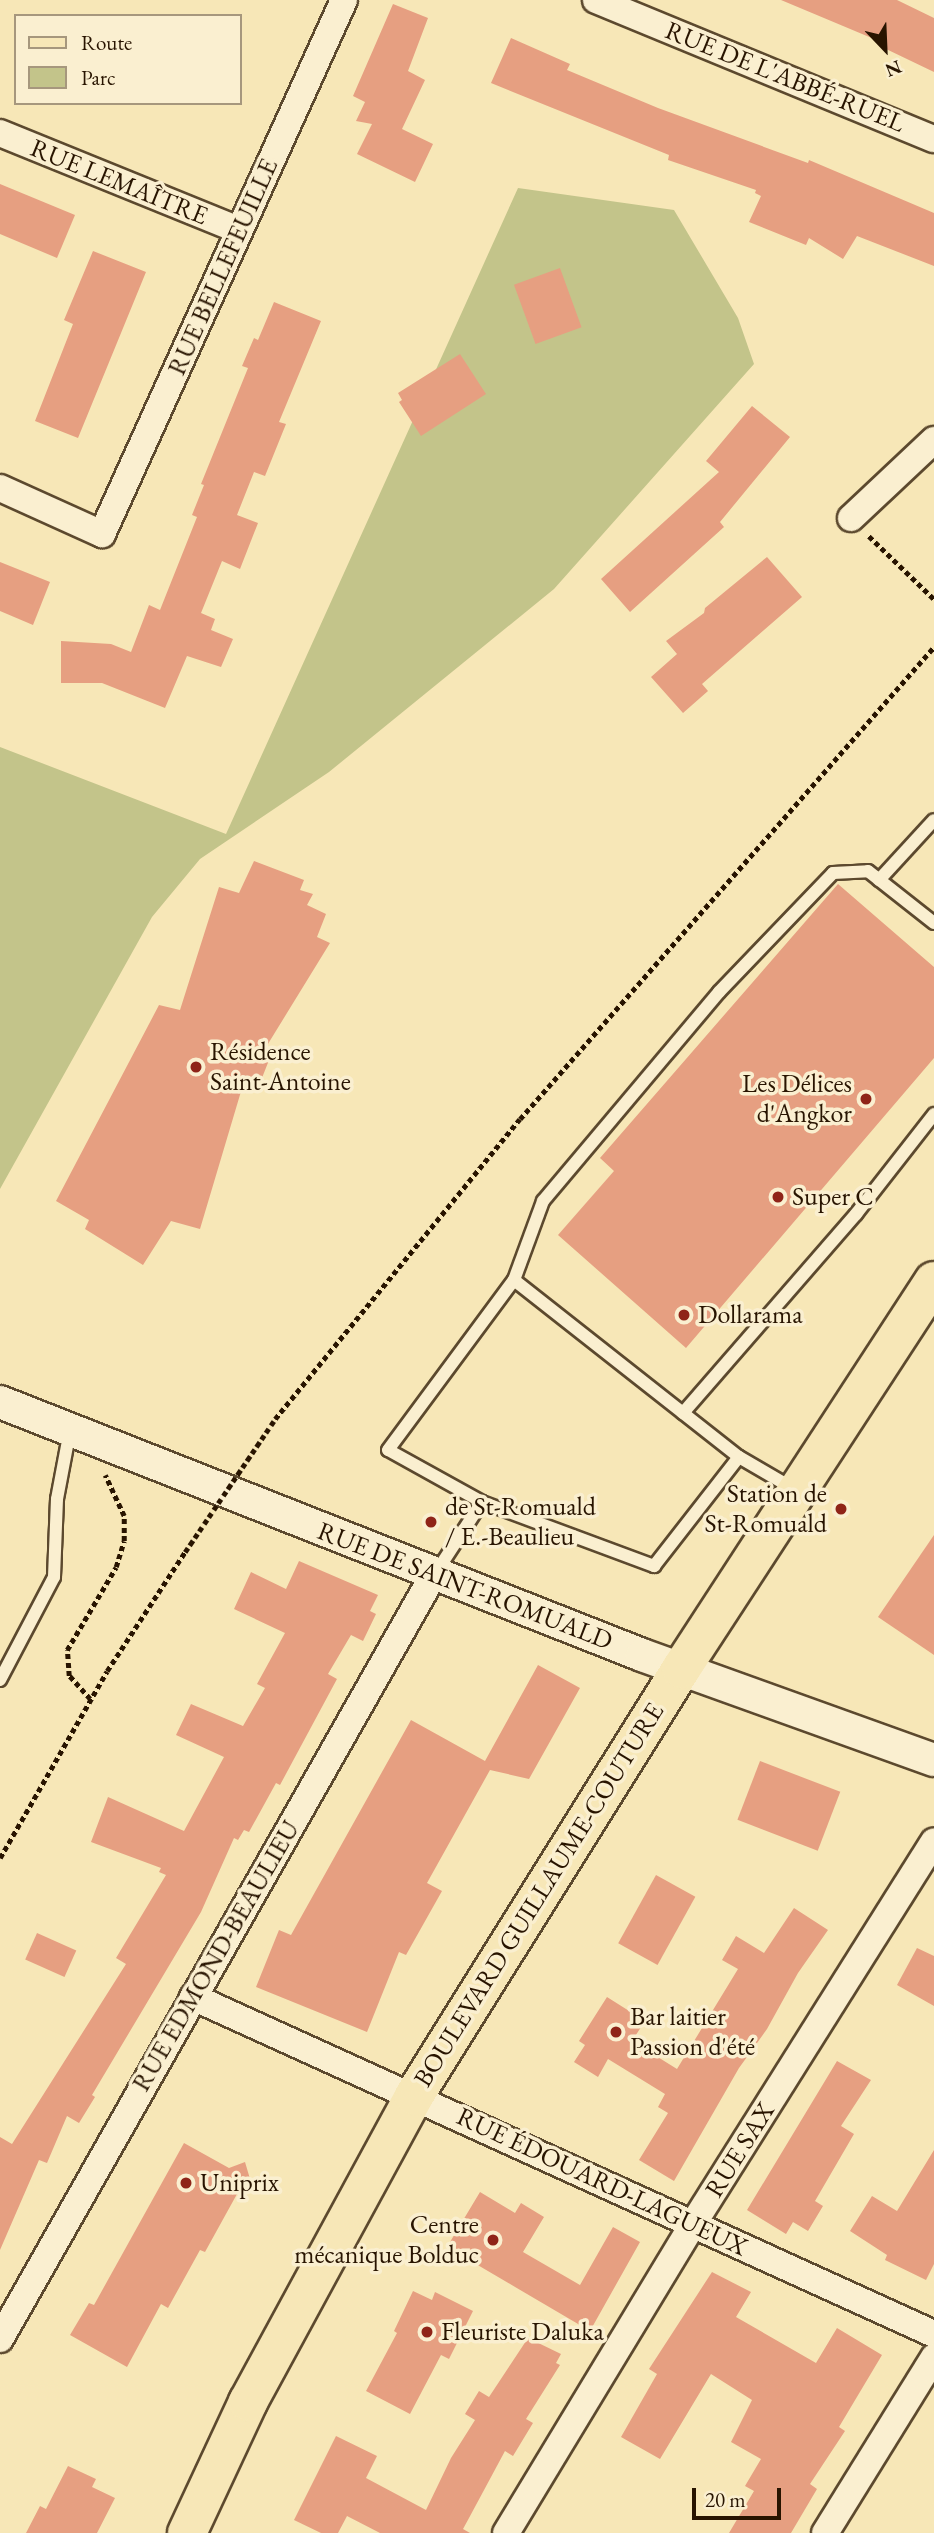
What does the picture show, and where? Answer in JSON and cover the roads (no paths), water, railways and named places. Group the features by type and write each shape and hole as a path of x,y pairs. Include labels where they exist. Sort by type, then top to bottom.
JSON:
{"main road":[{"name":"BOULEVARD GUILLAUME-COUTURE","path":"187,2533 248,2402 414,2096 681,1669 934,1280"}],"street":[{"name":"RUE BELLEFEUILLE","path":"0,488 102,534 344,0"},
{"name":"RUE DE L'ABBÉ-RUEL","path":"596,0 934,139"},
{"name":"RUE LEMAÎTRE","path":"0,133 239,230"},
{"path":"851,518 934,440"},
{"name":"RUE DE SAINT-ROMUALD","path":"0,1402 681,1669 934,1760"},
{"name":"RUE EDMOND-BEAULIEU","path":"0,2339 434,1574"},
{"name":"RUE SAX","path":"506,2533 693,2224 934,1842"},
{"name":"RUE ÉDOUARD-LAGUEUX","path":"193,1997 934,2334"},
{"path":"825,2533 934,2357"}],"lane":[{"path":"879,880 934,820"},
{"path":"739,1457 654,1566 482,1502 388,1450 514,1280 543,1200 719,992 833,873 868,870 934,923"},
{"path":"683,1413 856,1214 934,1114"},
{"path":"514,1280 739,1457 797,1490"},
{"path":"0,1680 54,1577 57,1499 78,1433"},
{"path":"434,1574 482,1502"}],"place":[{"name":"Résidence Saint-Antoine","path":"196,1067"},
{"name":"Les Délices d'Angkor","path":"866,1099"},
{"name":"Super C","path":"778,1197"},
{"name":"Dollarama","path":"684,1315"},
{"name":"Station de St-Romuald","path":"841,1509"},
{"name":"de St-Romuald / E.-Beaulieu","path":"431,1522"},
{"name":"Bar laitier Passion d'été","path":"616,2032"},
{"name":"Uniprix","path":"186,2183"},
{"name":"Centre mécanique Bolduc","path":"493,2240"},
{"name":"Fleuriste Daluka","path":"427,2332"}]}
